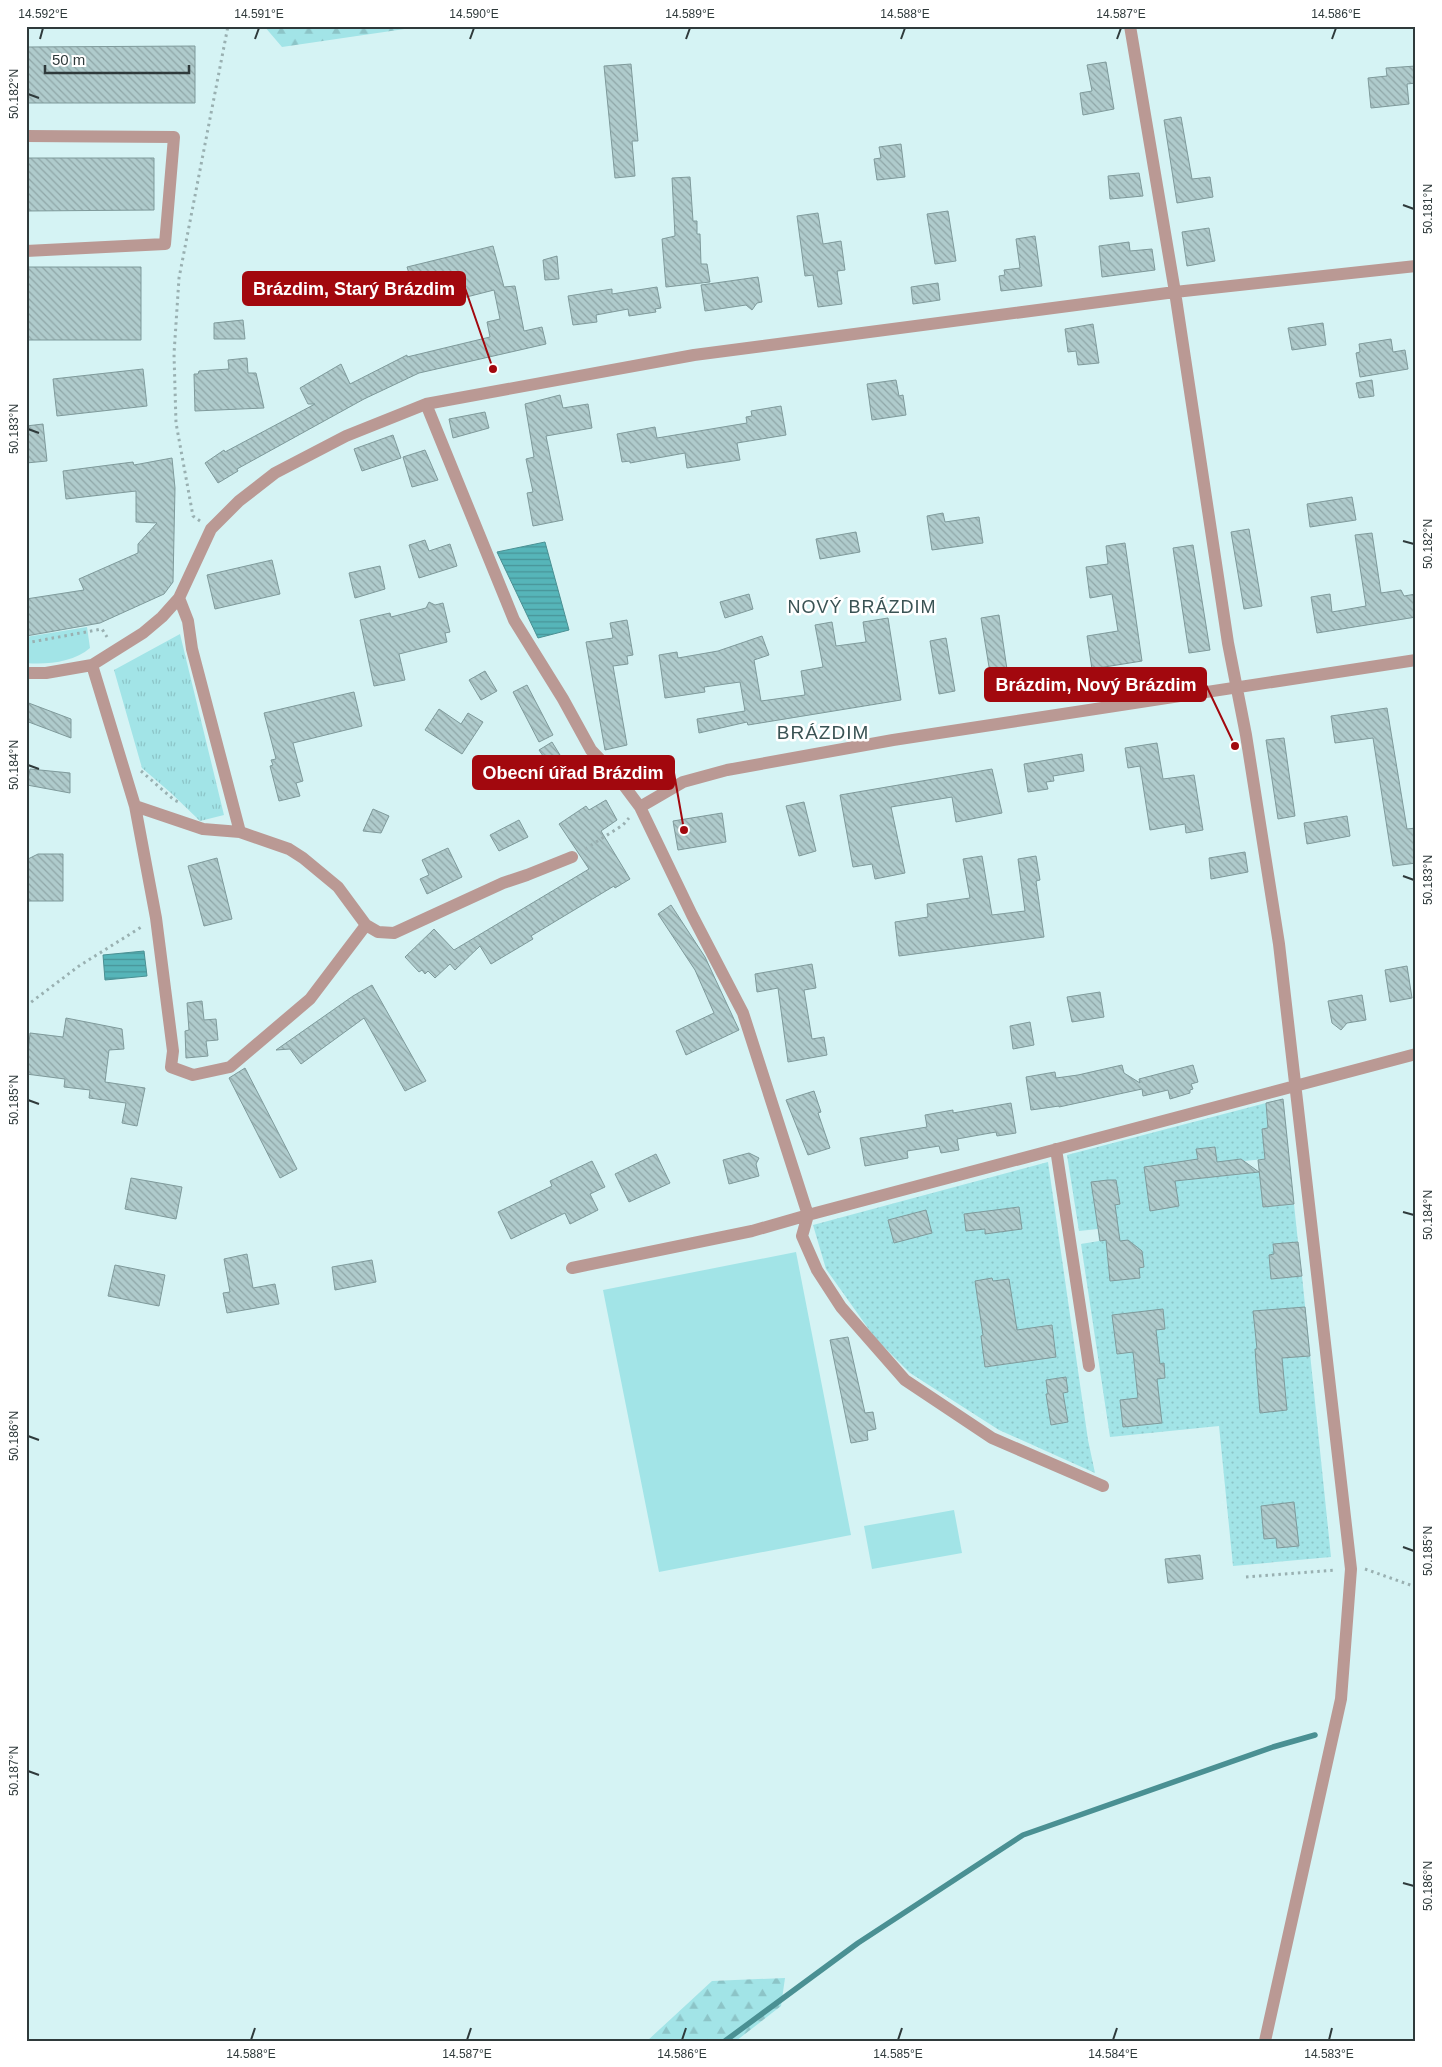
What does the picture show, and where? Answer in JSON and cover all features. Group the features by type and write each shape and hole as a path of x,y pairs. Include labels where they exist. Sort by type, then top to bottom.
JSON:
{"street":[{"path":"1130,26 1175,292 1228,643 1246,735 1279,944 1351,1569 1341,1699 1265,2041"},
{"path":"26,136 174,137 165,244 26,251"},
{"path":"26,673 46,673 92,666 144,633 162,617 178,598 211,529 239,501 275,473 346,436 426,404 694,354 1175,292 1416,266"},
{"path":"426,404 514,620 563,699 591,750 619,779 640,807 692,916 743,1013 808,1215 802,1236 817,1270 842,1307 904,1380 992,1438 1103,1486"},
{"path":"178,598 188,621 195,658 240,832"},
{"path":"640,807 683,782 727,770 893,740 1416,660"},
{"path":"92,666 135,806 156,918 174,1051 171,1067 193,1075 230,1067 310,999 366,925"},
{"path":"135,806 203,829 240,832 289,849 338,887 366,925 378,932 394,933 504,882 572,857"},
{"path":"572,1268 752,1231 1296,1084 1416,1054"},
{"path":"1056,1149 1089,1366"}],"path":[{"path":"211,529 193,516 176,423 174,354 179,278 228,26"},
{"path":"26,643 102,628 109,642"},
{"path":"135,765 174,800 183,804"},
{"path":"572,857 622,824 640,807"},
{"path":"26,1006 79,966 156,918"},
{"path":"1246,1577 1368,1569 1416,1587"}],"green space":[{"path":"264,26 425,26 282,47"},
{"path":"87,627 90,648 84,653 60,662 26,663 26,637"},
{"path":"180,634 224,815 200,821 142,768 114,670"},
{"path":"1266,1103 1268,1128 1262,1129 1265,1159 1244,1161 1241,1159 1217,1165 1215,1147 1197,1149 1200,1178 1259,1172 1263,1207 1294,1204 1298,1242 1273,1244 1274,1254 1269,1255 1271,1279 1302,1276 1331,1557 1233,1566 1219,1426 1110,1437 1081,1244 1099,1241 1098,1229 1079,1231 1067,1155"},
{"path":"1048,1162 1088,1440 1095,1473 999,1430 910,1373 875,1338 826,1269 813,1225"},
{"path":"796,1252 851,1535 659,1572 603,1290"},
{"path":"954,1510 962,1553 872,1569 864,1526"},
{"path":"785,1978 781,2006 736,2041 647,2041 712,1981"}],"shaded area":[{"path":"545,542 569,630 538,638 497,552"},
{"path":"144,951 147,976 105,980 103,955"}],"building":[{"path":"195,46 195,103 26,103 26,47"},
{"path":"1106,62 1114,109 1083,115 1080,93 1092,91 1087,65"},
{"path":"631,64 638,141 632,141 635,176 615,178 604,66"},
{"path":"1416,66 1416,83 1407,84 1409,104 1371,108 1368,78 1387,76 1386,68"},
{"path":"1181,117 1192,179 1210,177 1213,197 1177,203 1164,120"},
{"path":"901,144 905,177 877,180 874,159 881,158 879,147"},
{"path":"26,158 154,158 154,210 26,211"},
{"path":"1139,173 1143,196 1110,199 1108,176"},
{"path":"690,177 693,221 697,221 697,234 700,234 701,264 707,264 710,282 666,287 662,239 675,236 672,178"},
{"path":"948,211 956,261 935,264 927,214"},
{"path":"818,213 823,244 841,241 845,270 837,271 842,304 818,307 813,275 805,276 797,216"},
{"path":"1209,228 1215,261 1187,266 1182,232"},
{"path":"1035,236 1042,286 1001,291 999,276 1005,275 1004,270 1020,268 1016,239"},
{"path":"1129,242 1130,251 1152,249 1155,270 1102,277 1099,246"},
{"path":"493,246 504,287 515,286 524,331 542,327 546,344 419,373 364,399 237,469 238,471 218,483 205,463 224,450 225,452 315,404 308,404 300,388 341,364 350,384 407,355 407,357 490,337 487,322 500,319 494,290 447,302 442,285 415,292 407,267"},
{"path":"557,256 559,279 545,280 543,260"},
{"path":"26,267 141,267 141,340 26,340"},
{"path":"758,277 762,302 757,303 752,310 746,305 705,311 701,285"},
{"path":"938,283 940,300 913,304 911,287"},
{"path":"657,287 661,308 655,309 656,312 629,316 628,309 596,315 597,322 573,325 568,296 612,289 612,294"},
{"path":"243,320 245,339 214,339 214,323"},
{"path":"1323,323 1326,345 1292,350 1288,328"},
{"path":"1093,324 1099,363 1078,365 1076,351 1068,352 1065,329"},
{"path":"1391,339 1393,352 1405,350 1408,369 1360,377 1356,353 1360,352 1359,344"},
{"path":"247,358 248,373 256,373 264,408 195,411 194,374 198,374 199,371 229,369 228,360"},
{"path":"143,369 147,406 57,416 53,379"},
{"path":"896,380 899,396 903,395 906,415 872,420 867,384"},
{"path":"1372,380 1374,396 1359,398 1356,383"},
{"path":"560,395 563,408 588,404 592,428 546,436 563,520 533,526 527,493 533,492 526,459 534,457 525,404"},
{"path":"781,406 786,435 737,443 740,460 687,468 685,453 630,463 630,461 622,462 617,434 655,427 657,438 747,423 746,417 752,416 751,411"},
{"path":"485,412 489,428 453,438 449,419"},
{"path":"43,424 47,461 26,463 26,426"},
{"path":"393,435 401,458 362,471 354,449"},
{"path":"425,450 438,480 412,487 403,457"},
{"path":"172,458 175,488 173,582 164,594 100,623 26,636 26,599 84,590 79,579 138,553 138,544 157,523 136,522 136,491 66,499 63,471 133,462 134,465"},
{"path":"1352,497 1356,520 1310,527 1307,504"},
{"path":"943,513 945,522 979,517 983,543 932,550 927,516"},
{"path":"1249,529 1262,606 1244,609 1231,532"},
{"path":"856,532 860,552 820,559 816,539"},
{"path":"1372,533 1381,593 1401,590 1404,596 1416,594 1416,617 1317,633 1311,597 1330,594 1332,612 1366,606 1355,535"},
{"path":"425,540 429,551 450,544 457,566 419,578 409,545"},
{"path":"1125,543 1142,661 1092,669 1087,636 1118,631 1112,594 1090,598 1086,567 1108,564 1106,546"},
{"path":"1193,545 1210,650 1189,653 1173,548"},
{"path":"272,560 280,594 215,609 207,575"},
{"path":"380,566 385,589 355,598 349,573"},
{"path":"749,594 753,609 725,618 720,602"},
{"path":"429,602 435,605 443,603 450,632 445,633 447,642 399,654 405,680 374,686 360,620 390,613 391,617 426,608"},
{"path":"999,615 1009,683 992,685 981,618"},
{"path":"888,618 901,700 748,725 747,722 699,733 697,719 745,711 740,682 704,687 705,692 665,698 659,655 677,652 678,658 718,651 762,636 769,655 754,660 761,701 805,695 801,671 823,667 815,625 832,622 836,646 866,642 863,622"},
{"path":"627,620 633,655 627,656 628,664 613,666 627,745 605,750 586,642 613,638 610,623"},
{"path":"946,638 955,691 939,694 930,641"},
{"path":"485,671 497,691 481,700 469,680"},
{"path":"527,685 553,735 539,742 513,692"},
{"path":"354,692 362,726 293,743 303,781 296,783 300,796 279,801 270,766 273,765 271,760 276,759 264,713"},
{"path":"26,702 71,719 71,738 26,721"},
{"path":"1387,708 1407,829 1416,828 1416,863 1393,866 1373,738 1335,743 1331,716"},
{"path":"439,709 461,724 468,713 483,722 462,754 425,730"},
{"path":"1284,738 1295,816 1278,819 1266,740"},
{"path":"552,742 568,768 556,775 539,750"},
{"path":"1157,743 1163,779 1194,775 1203,830 1186,833 1185,824 1150,830 1140,766 1128,768 1125,748"},
{"path":"1082,754 1084,771 1053,776 1054,781 1046,782 1048,789 1028,792 1024,764"},
{"path":"30,769 70,773 70,793 27,785"},
{"path":"992,769 1002,813 956,822 952,797 891,807 905,873 875,879 872,864 853,867 840,795"},
{"path":"606,800 617,820 601,831 630,879 615,888 614,886 531,936 533,939 491,964 480,946 455,970 450,964 435,978 428,971 425,974 422,970 419,972 405,957 434,929 454,950 589,869 559,824 586,806 589,810"},
{"path":"804,802 816,851 799,856 786,806"},
{"path":"373,809 389,816 381,833 363,831"},
{"path":"722,813 726,842 678,850 673,821"},
{"path":"1347,816 1350,836 1307,844 1304,823"},
{"path":"519,820 528,837 499,851 490,835"},
{"path":"448,848 462,877 427,894 420,879 429,875 422,860"},
{"path":"1245,852 1248,872 1211,879 1209,858"},
{"path":"38,854 63,854 63,901 26,901 26,860"},
{"path":"982,856 992,915 1025,911 1018,859 1036,856 1040,880 1036,881 1044,937 899,956 895,922 928,917 927,904 970,898 963,859"},
{"path":"217,858 232,919 204,926 188,866"},
{"path":"671,905 705,957 739,1030 686,1055 676,1031 714,1013 695,970 658,914"},
{"path":"812,964 816,988 804,990 812,1039 824,1037 827,1055 788,1062 778,988 757,992 755,974"},
{"path":"1407,966 1412,998 1390,1002 1385,970"},
{"path":"372,985 426,1081 405,1091 364,1018 301,1064 290,1049 276,1050 353,996"},
{"path":"1100,992 1104,1017 1072,1022 1067,997"},
{"path":"1362,995 1366,1020 1347,1023 1341,1030 1332,1023 1328,1001"},
{"path":"202,1001 204,1020 216,1019 218,1040 206,1041 208,1056 186,1058 185,1031 189,1030 187,1003"},
{"path":"66,1018 122,1029 124,1049 109,1050 105,1082 145,1088 137,1126 122,1123 126,1103 89,1098 90,1090 64,1087 65,1079 26,1074 30,1033 63,1037"},
{"path":"1030,1022 1034,1045 1013,1049 1010,1026"},
{"path":"1122,1065 1124,1073 1140,1083 1139,1079 1193,1065 1198,1082 1191,1084 1193,1089 1190,1090 1190,1093 1170,1099 1168,1090 1143,1096 1142,1089 1059,1107 1031,1110 1026,1077 1055,1072 1056,1078"},
{"path":"245,1068 297,1169 280,1178 229,1078"},
{"path":"814,1091 821,1112 818,1113 830,1148 808,1155 786,1100"},
{"path":"1283,1099 1294,1204 1263,1207 1258,1160 1265,1159 1262,1129 1268,1128 1266,1103"},
{"path":"1011,1103 1016,1133 997,1136 996,1132 957,1139 959,1150 941,1153 939,1146 907,1151 908,1158 865,1166 860,1138 927,1127 925,1115 953,1110 953,1113"},
{"path":"1215,1147 1217,1162 1241,1159 1259,1172 1175,1181 1179,1206 1150,1211 1144,1167 1198,1159 1196,1149"},
{"path":"749,1153 759,1158 756,1164 759,1176 729,1184 723,1160"},
{"path":"656,1154 670,1183 629,1202 615,1174"},
{"path":"592,1161 605,1187 590,1194 598,1210 570,1224 565,1213 511,1239 498,1212 552,1186 550,1181"},
{"path":"131,1178 182,1187 176,1219 125,1209"},
{"path":"1116,1180 1120,1204 1115,1205 1120,1241 1128,1240 1142,1251 1144,1267 1139,1268 1140,1278 1110,1281 1106,1240 1100,1241 1091,1182"},
{"path":"1019,1207 1022,1229 985,1234 985,1229 966,1231 964,1214"},
{"path":"926,1210 932,1233 894,1243 888,1220"},
{"path":"1298,1242 1302,1276 1271,1279 1269,1255 1274,1254 1273,1244"},
{"path":"247,1254 253,1288 275,1284 279,1304 227,1313 223,1293 230,1292 224,1259"},
{"path":"372,1260 376,1282 335,1290 332,1267"},
{"path":"115,1265 165,1275 159,1306 108,1296"},
{"path":"992,1278 993,1281 1009,1279 1017,1330 1052,1325 1056,1357 985,1367 981,1336 983,1335 975,1281"},
{"path":"1305,1307 1310,1356 1282,1358 1287,1410 1260,1413 1253,1311"},
{"path":"1163,1309 1165,1329 1156,1330 1160,1364 1164,1363 1165,1378 1157,1379 1162,1423 1123,1427 1120,1400 1138,1398 1133,1352 1117,1354 1112,1315"},
{"path":"848,1337 865,1413 873,1412 876,1429 867,1431 868,1440 851,1443 830,1340"},
{"path":"1066,1377 1068,1392 1063,1393 1068,1422 1051,1425 1046,1394 1048,1394 1046,1380"},
{"path":"1294,1502 1299,1546 1277,1548 1276,1538 1264,1539 1261,1506"},
{"path":"1200,1555 1203,1579 1168,1583 1165,1559"}],"waterway":[{"path":"725,2041 858,1943 1023,1835 1273,1747 1315,1735"}],"place":[{"name":"Brázdim, Starý Brázdim","path":"493,369"},
{"name":"Brázdim, Nový Brázdim","path":"1235,746"},
{"name":"Obecní úřad Brázdim","path":"684,830"}],"district":[{"name":"NOVÝ BRÁZDIM","path":"862,607"},
{"name":"BRÁZDIM","path":"823,732"}]}
